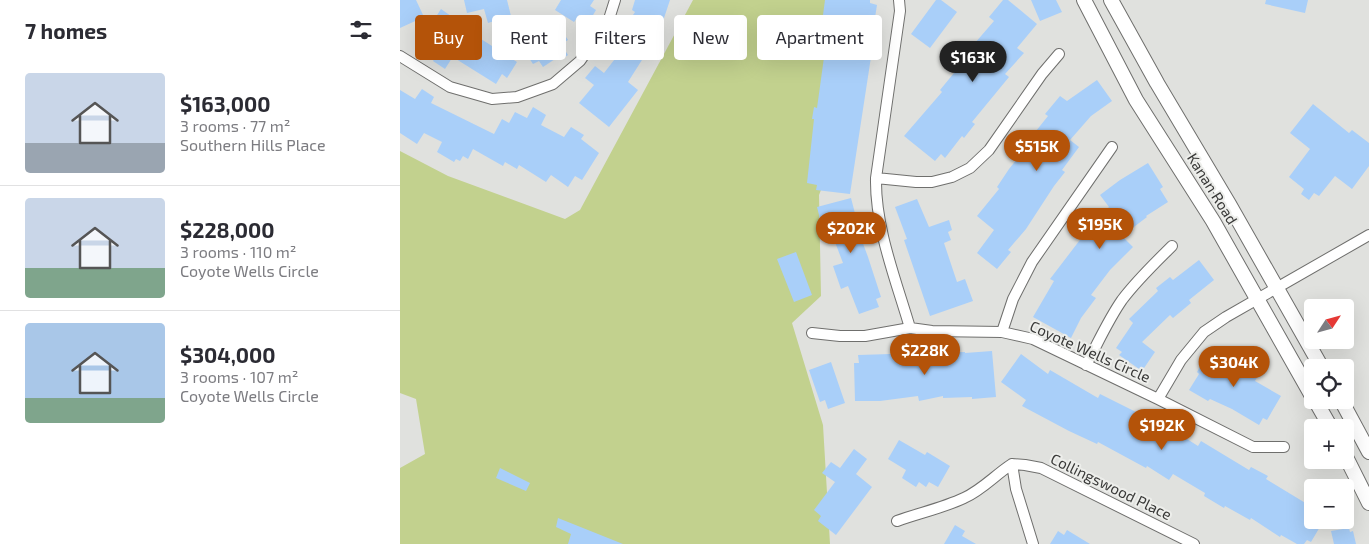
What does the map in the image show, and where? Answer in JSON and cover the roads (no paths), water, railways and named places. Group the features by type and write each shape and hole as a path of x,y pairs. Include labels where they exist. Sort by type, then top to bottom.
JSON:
{"main road":[{"name":"Kanan Road","path":"1084,0 1136,100 1213,221 1304,382"},
{"name":"Kanan Road","path":"1110,0 1317,359"},
{"path":"1346,409 1369,452"},
{"path":"1352,469 1369,503"}],"street":[{"path":"400,56 450,87 492,99 516,97 553,84 580,61 609,19 614,0"},
{"path":"899,0 900,11 876,178 876,198 879,220 910,328"},
{"path":"876,178 932,182 952,177 970,168 989,150 1042,74 1059,54"},
{"path":"1002,332 1013,299 1032,262 1112,147"},
{"path":"1158,399 1181,360 1204,332 1257,298 1369,235"},
{"path":"1086,365 1122,300 1172,246"},
{"name":"Coyote Wells Circle","path":"812,333 865,336 910,328 932,331 1002,332 1033,340 1158,399 1253,448 1284,447"},
{"path":"897,521 965,498 987,484 1012,464 1016,489 1033,544"},
{"name":"Collingswood Place","path":"1012,464 1025,464 1041,468 1194,544"}]}
